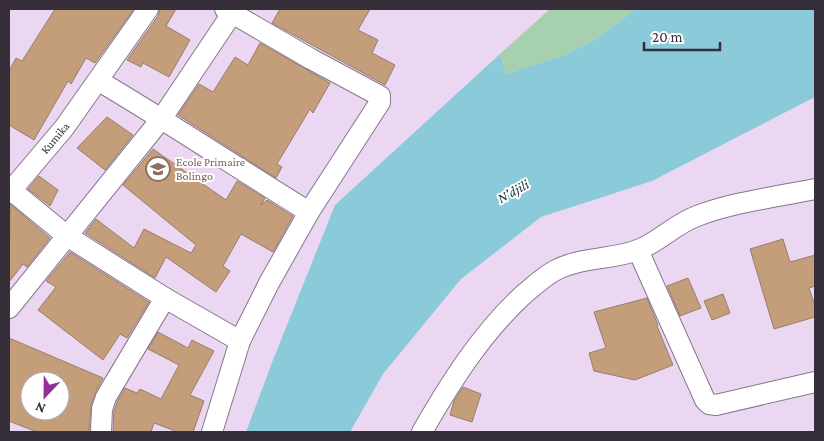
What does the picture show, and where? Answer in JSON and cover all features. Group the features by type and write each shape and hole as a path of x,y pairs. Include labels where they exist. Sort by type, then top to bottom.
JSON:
{"street":[{"name":"Kumika","path":"10,191 64,128 148,9"},
{"path":"9,308 162,118 231,10 311,59 380,96 380,102 309,212 268,283 240,341 212,432"},
{"path":"99,81 162,118 309,212"},
{"path":"422,432 468,358 492,327 541,279 558,269 580,262 638,250 654,242 677,225 728,206 815,189"},
{"path":"10,191 67,236 165,298 240,341"},
{"path":"638,250 705,400 709,404 716,405 815,382"},
{"path":"101,432 102,409 106,397 165,298"}],"green space":[{"path":"550,9 636,9 598,38 562,56 506,74 500,54"}],"water":[{"name":"N'djili","path":"636,9 815,9 815,97 652,181 541,217 461,279 383,374 350,432 246,432 335,205 500,54 506,74 562,56 598,38"}],"building":[{"path":"55,9 134,9 95,63 86,58 71,84 68,81 34,140 9,125 9,71 16,58 22,61"},
{"path":"160,9 176,9 166,26 190,40 169,77 143,63 141,67 127,60 158,16"},
{"path":"280,9 370,9 358,30 378,40 372,53 395,65 385,85 272,23"},
{"path":"260,43 330,83 313,113 310,109 277,164 282,167 276,178 178,115 199,84 213,92 235,57 248,65"},
{"path":"107,117 133,135 105,170 77,148"},
{"path":"153,149 226,200 237,181 265,198 261,205 267,200 293,216 273,252 241,234 223,266 230,271 216,292 166,257 155,278 85,233 96,219 134,248 144,229 191,253 196,245 123,185"},
{"path":"39,176 58,190 50,206 28,189"},
{"path":"10,204 50,238 27,267 23,264 9,282"},
{"path":"783,239 790,262 815,255 815,286 809,288 815,306 815,317 774,329 750,249"},
{"path":"70,252 149,302 127,338 120,334 103,360 38,310 56,287 46,281"},
{"path":"688,278 701,308 680,316 667,286"},
{"path":"723,294 730,313 712,320 704,301"},
{"path":"647,298 673,365 635,380 594,371 589,353 606,348 594,312"},
{"path":"158,332 188,348 192,340 214,351 190,395 204,401 193,432 178,432 154,423 151,432 113,432 114,411 125,388 137,393 140,389 161,399 179,365 148,349"},
{"path":"9,338 103,378 91,405 89,432 37,432 9,421"},
{"path":"463,387 481,394 472,422 450,415 454,401"}],"place":[{"name":"Ecole Primaire Bolingo","path":"158,169"}]}
